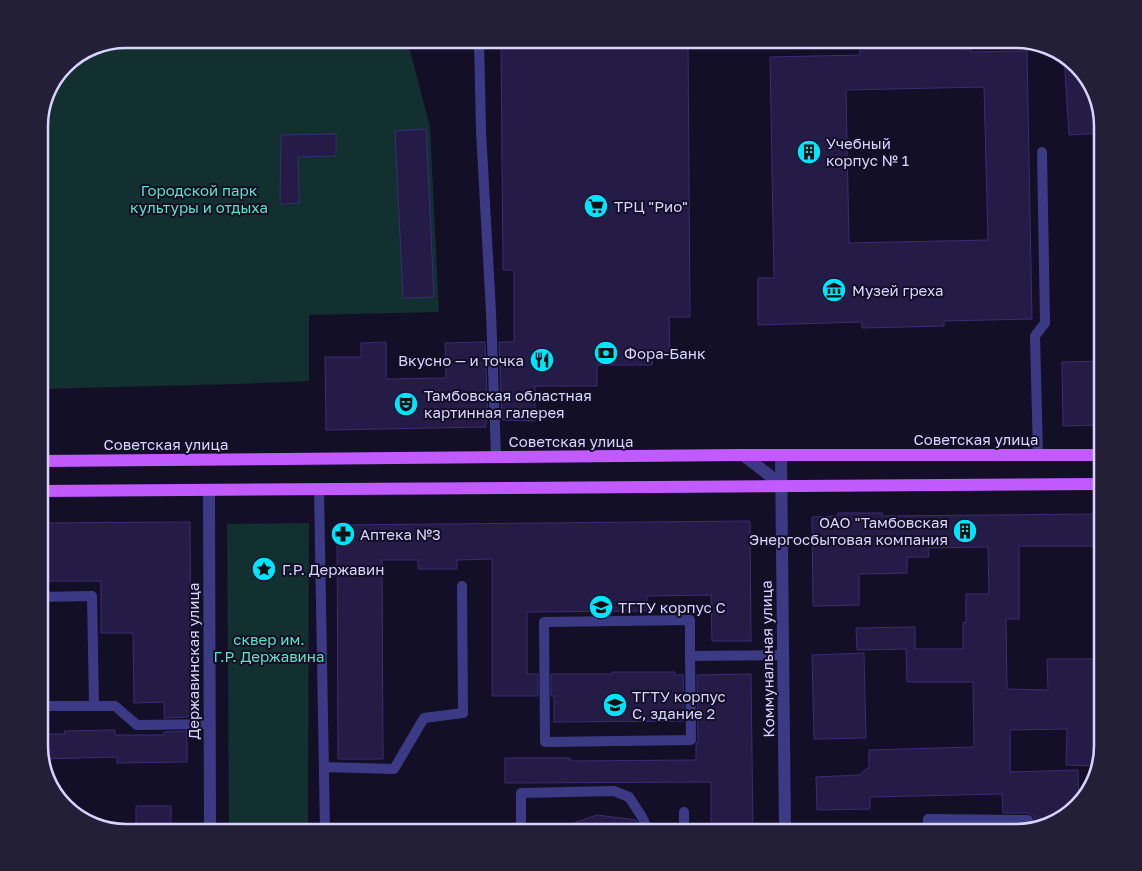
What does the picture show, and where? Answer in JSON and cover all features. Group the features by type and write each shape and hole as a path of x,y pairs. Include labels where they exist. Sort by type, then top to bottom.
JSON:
{"main road":[{"name":"Советская улица","path":"48,461 743,455 1094,455"},
{"path":"48,491 1094,484"}],"street":[{"path":"743,455 782,485"},
{"name":"Коммунальная улица","path":"781,455 785,824"},
{"name":"Державинская улица","path":"209,490 210,824"}],"lane":[{"path":"479,47 481,131 491,312 496,458"},
{"path":"1038,455 1035,336 1045,323 1042,152"},
{"path":"319,489 325,824"},
{"path":"324,767 394,769 424,718 463,713 462,586"},
{"path":"48,596 92,596 94,706"},
{"path":"690,620 690,656 691,740 545,742 544,622 690,620"},
{"path":"690,656 783,655"},
{"path":"48,706 115,706 137,725 210,724"},
{"path":"521,824 520,793 614,791 629,797 645,824"},
{"path":"684,812 684,824"},
{"path":"928,824 928,820 1028,820"}],"green space":[{"name":"Городской парк культуры и отдыха","path":"125,47 409,47 430,127 439,312 309,315 309,381 48,389 48,120 53,95 70,70 95,53 110,49"},
{"name":"сквер им. Г.Р. Державина","path":"309,523 308,824 229,824 227,524"}],"building":[{"name":"ТРЦ \"Рио\"","path":"501,47 688,47 690,317 669,317 670,356 653,357 652,365 597,365 597,386 535,386 535,421 502,420 499,342 514,342 514,270 503,270"},
{"name":"Учебный корпус № 1","path":"860,47 971,47 971,52 1027,51 1032,319 944,321 944,326 862,328 862,322 758,325 758,278 774,278 770,57 860,55","holes":["984,87 988,240 849,243 846,90"]},
{"path":"1065,65 1075,74 1086,91 1093,110 1094,125 1094,134 1069,135"},
{"path":"426,129 434,297 403,298 395,131"},
{"path":"336,134 336,156 298,157 299,203 280,204 281,135"},
{"name":"Тамбовская областная картинная галерея","path":"386,342 386,379 446,378 445,343 485,342 488,420 486,420 486,427 326,430 325,357 361,357 361,343"},
{"path":"1094,361 1094,425 1063,426 1062,362"},
{"path":"838,513 882,513 882,516 1094,514 1094,546 1019,546 1019,619 1006,619 1007,689 1048,690 1047,659 1094,659 1094,746 1092,766 1066,765 1067,729 1010,730 1010,772 1078,770 1079,792 1068,804 1051,815 1035,821 1034,816 1029,813 1003,813 1002,794 870,797 870,809 817,810 816,777 859,775 869,767 869,750 974,747 973,682 907,682 906,649 857,650 856,628 915,627 915,649 963,649 963,622 966,623 966,594 989,594 988,547 928,548 929,557 907,557 907,573 859,574 859,605 813,606 812,517 837,516"},
{"name":"ТГТУ корпус С","path":"750,521 751,641 712,641 711,595 647,596 647,611 527,612 527,674 538,674 538,696 492,696 492,559 457,560 457,569 418,569 418,560 382,560 383,759 338,759 337,525"},
{"path":"190,522 191,716 164,718 164,702 134,703 133,633 101,633 101,581 48,581 48,523"},
{"path":"864,653 866,738 814,739 812,655"},
{"name":"ТГТУ корпус С, здание 2","path":"612,672 675,672 675,675 683,675 684,721 554,722 554,696 551,696 551,674 612,674"},
{"path":"751,674 753,824 711,824 711,782 505,783 505,758 570,758 571,761 696,760 698,740 697,675"},
{"path":"115,730 115,735 164,735 164,732 187,731 187,762 117,763 117,757 49,759 48,734 65,734 64,731"},
{"path":"136,806 171,806 171,824 136,824"},
{"path":"597,815 636,820 638,824 571,824"}],"place":[{"name":"Учебный корпус № 1","path":"809,152"},
{"name":"ТРЦ \"Рио\"","path":"596,206"},
{"name":"Музей греха","path":"834,290"},
{"name":"Фора-Банк","path":"606,353"},
{"name":"Вкусно — и точка","path":"542,360"},
{"name":"Тамбовская областная картинная галерея","path":"406,404"},
{"name":"ОАО \"Тамбовская Энергосбытовая компания","path":"965,531"},
{"name":"Аптека №3","path":"343,534"},
{"name":"Г.Р. Державин","path":"264,569"},
{"name":"ТГТУ корпус С","path":"601,607"},
{"name":"ТГТУ корпус С, здание 2","path":"615,705"}]}
